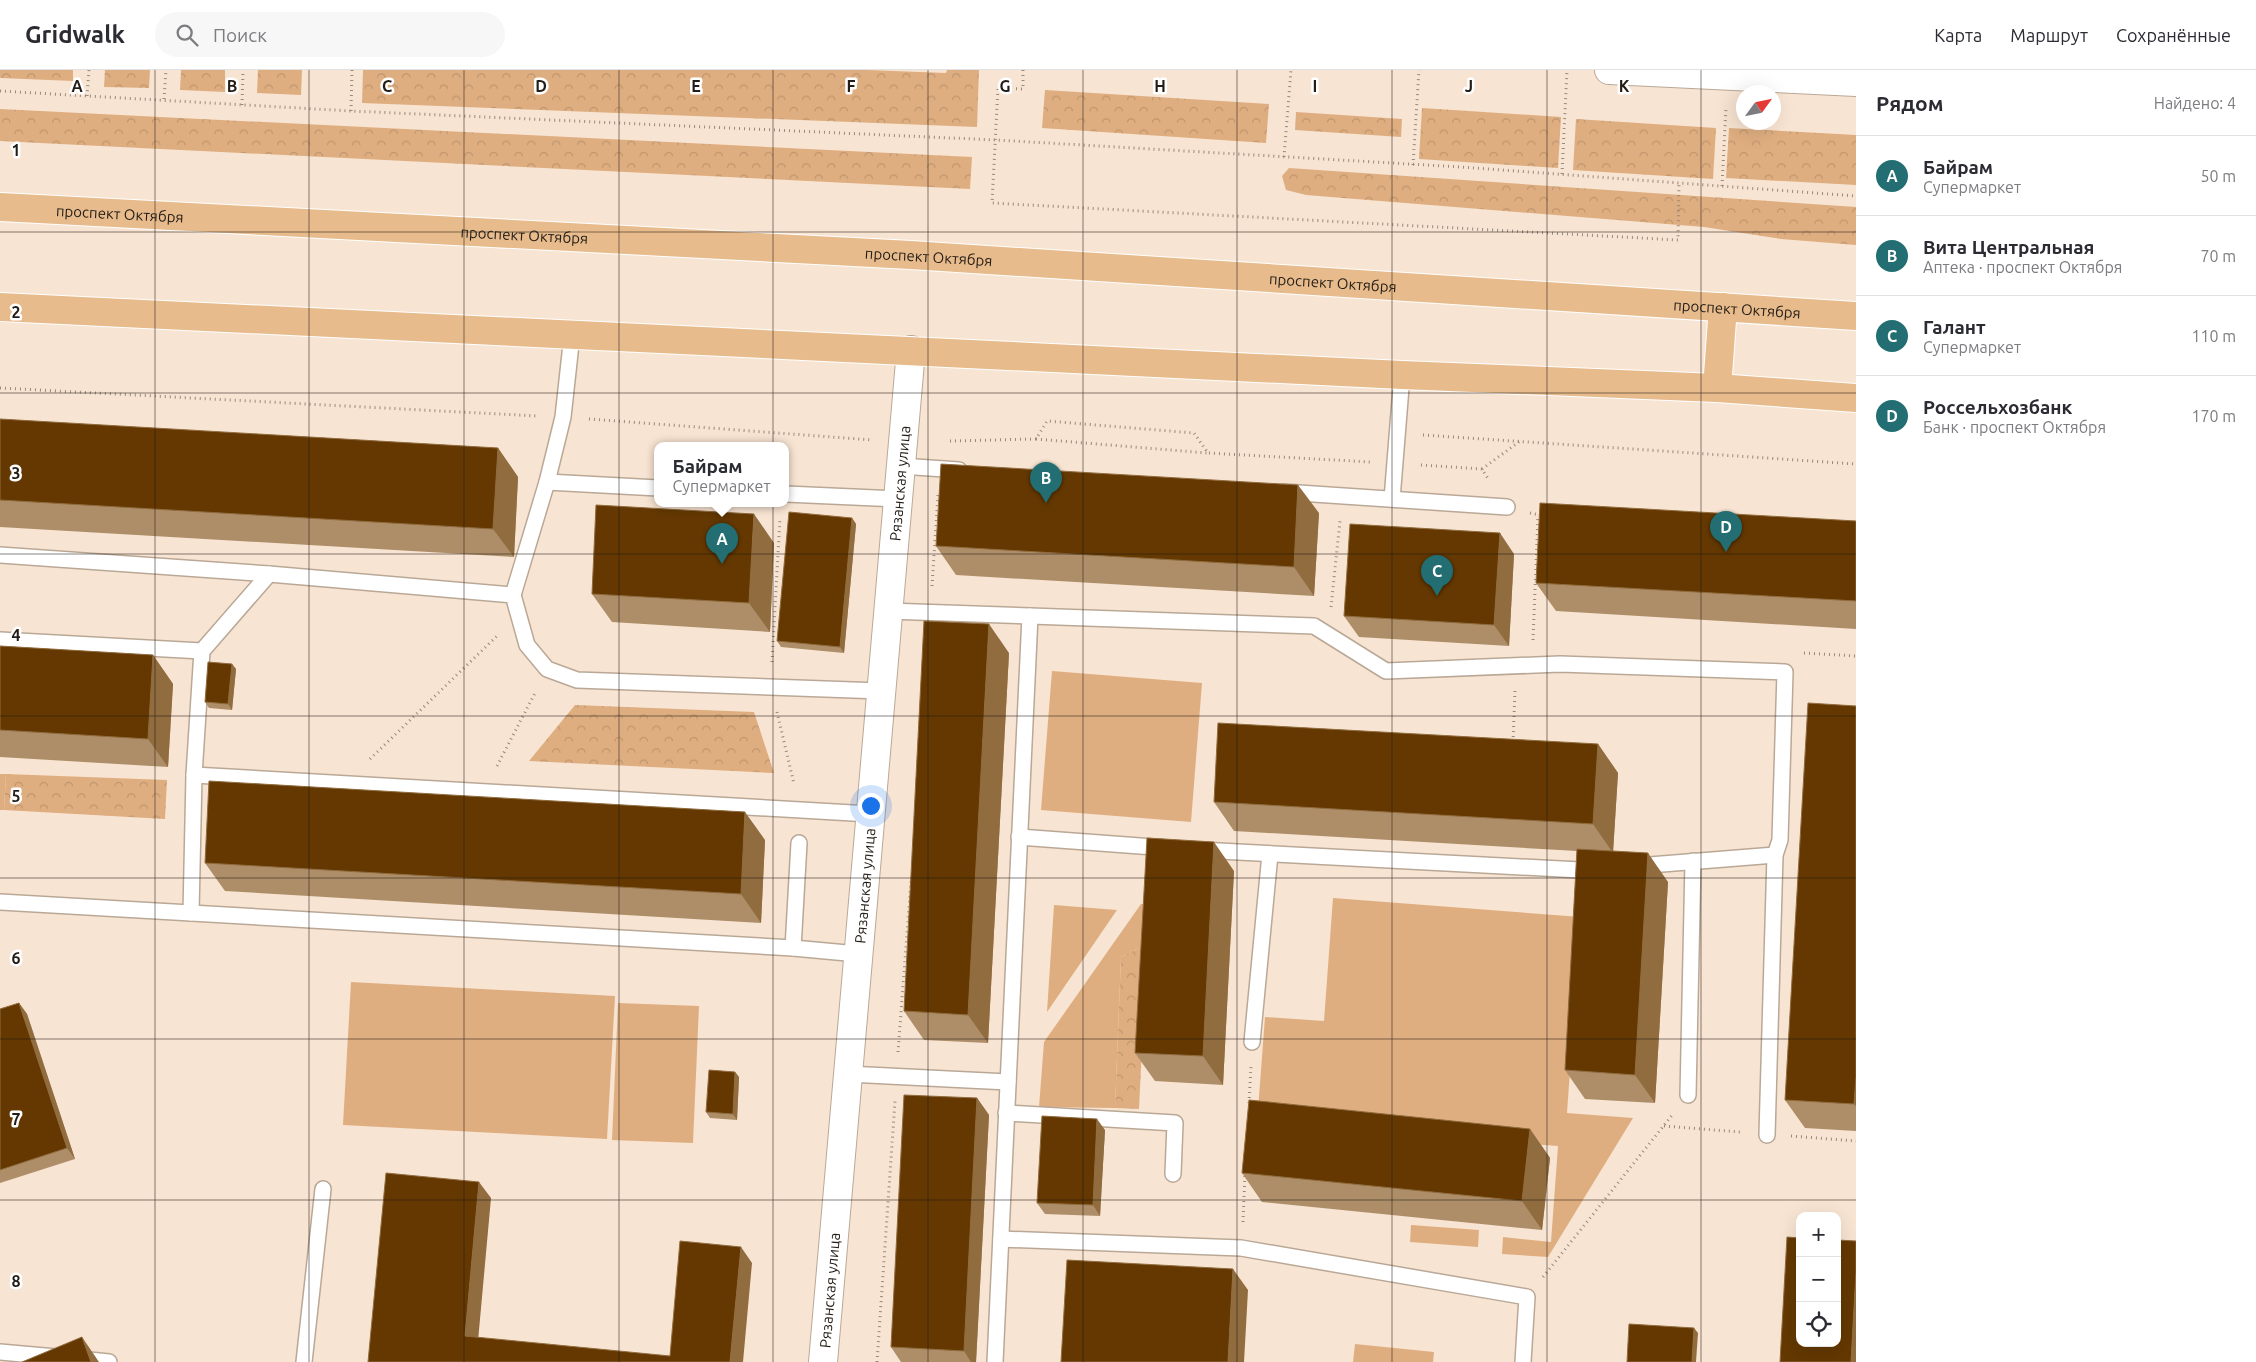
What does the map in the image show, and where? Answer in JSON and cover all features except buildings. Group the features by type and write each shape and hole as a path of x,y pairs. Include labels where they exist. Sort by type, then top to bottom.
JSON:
{"main road":[{"name":"проспект Октября","path":"0,207 911,255 1856,316"},
{"path":"0,307 1402,375 1717,388 1856,398"},
{"path":"1717,388 1724,307"}],"street":[{"path":"1609,70 1856,82"},
{"name":"Рязанская улица","path":"823,1362 911,350"}],"lane":[{"path":"572,335 563,417 547,482 513,595 527,645 547,669 577,680 881,690"},
{"path":"1392,499 1402,375"},
{"path":"902,454 940,469 970,471"},
{"path":"547,482 654,488"},
{"path":"1274,491 1507,507"},
{"path":"789,494 898,499"},
{"path":"0,555 269,574 513,595"},
{"path":"191,913 194,775 202,652 269,574"},
{"path":"888,611 1314,626 1386,671 1560,664 1785,672 1780,840 1775,855 1767,1135"},
{"path":"995,1362 1030,616"},
{"path":"0,640 202,652"},
{"path":"194,775 870,814"},
{"path":"1019,837 1270,854 1580,870 1775,855"},
{"path":"793,948 799,843"},
{"path":"1252,1042 1270,854"},
{"path":"1688,1096 1693,861"},
{"path":"0,902 793,948 858,954"},
{"path":"848,1074 1008,1082"},
{"path":"1006,1113 1175,1123 1173,1174"},
{"path":"304,1362 323,1189"},
{"path":"1001,1239 1241,1248 1527,1297 1523,1362"},
{"path":"0,1352 109,1362"}],"path":[{"path":"88,96 89,70"},
{"path":"164,98 166,70"},
{"path":"242,105 243,70"},
{"path":"352,70 352,111"},
{"path":"1023,70 1023,89 998,88 992,203 1678,240 1678,183"},
{"path":"1284,157 1291,70"},
{"path":"1413,165 1419,70"},
{"path":"1562,174 1566,70"},
{"path":"0,91 164,98 242,105 352,111 996,140 1562,174 1856,196"},
{"path":"1722,186 1726,99"},
{"path":"0,388 563,417 902,454"},
{"path":"1036,439 1047,421 1194,433 1208,453"},
{"path":"1398,433 1856,464"},
{"path":"930,612 942,441 1036,439 1208,453 1482,469 1520,441"},
{"path":"1328,635 1346,461"},
{"path":"1482,469 1507,507 1552,518"},
{"path":"1533,640 1538,515"},
{"path":"345,784 519,615"},
{"path":"1512,749 1517,666"},
{"path":"484,792 547,669"},
{"path":"877,1362 911,879"},
{"path":"1249,1111 1252,1042"},
{"path":"1527,1297 1688,1096"},
{"path":"1241,1248 1246,1170"}],"green space":[{"path":"0,70 73,70 73,81 0,78"},
{"path":"105,70 150,70 149,88 104,87"},
{"path":"181,70 225,70 225,92 180,90"},
{"path":"258,70 302,70 301,95 257,93"},
{"path":"363,70 867,70 946,73 947,70 979,70 977,127 362,103"},
{"path":"1045,90 1269,104 1266,143 1042,128"},
{"path":"1422,108 1561,117 1558,168 1419,159"},
{"path":"0,109 972,157 970,189 0,141"},
{"path":"1296,112 1402,119 1401,137 1295,130"},
{"path":"1576,119 1716,128 1713,179 1573,170"},
{"path":"1729,128 1736,128 1736,130 1856,135 1856,185 1726,178"},
{"path":"1289,168 1856,207 1856,245 1781,239 1704,227 1306,195 1286,190 1282,176"},
{"path":"1052,671 1202,683 1191,822 1041,810"},
{"path":"575,705 754,712 774,773 529,761"},
{"path":"0,774 6,774 4,810 0,810"},
{"path":"6,774 167,780 165,819 4,810"},
{"path":"1333,898 1581,917 1567,1113 1633,1118 1548,1257 1502,1254 1503,1237 1551,1242 1558,1146 1257,1123 1265,1017 1324,1021"},
{"path":"1141,904 1150,904 1147,944 1121,957 1115,1108 1039,1107 1044,1042"},
{"path":"1054,905 1117,910 1047,1012"},
{"path":"1147,944 1139,1109 1115,1108 1121,957"},
{"path":"351,982 615,996 607,1139 343,1125"},
{"path":"618,1003 699,1006 693,1143 612,1140"},
{"path":"1411,1225 1479,1230 1478,1247 1410,1242"},
{"path":"1355,1344 1434,1352 1433,1362 1353,1362"}],"place":[{"name":"Вита Центральная","path":"1046,503"},
{"name":"Россельхозбанк","path":"1726,552"},
{"name":"Байрам","path":"722,564"},
{"name":"Галант","path":"1437,596"}]}
